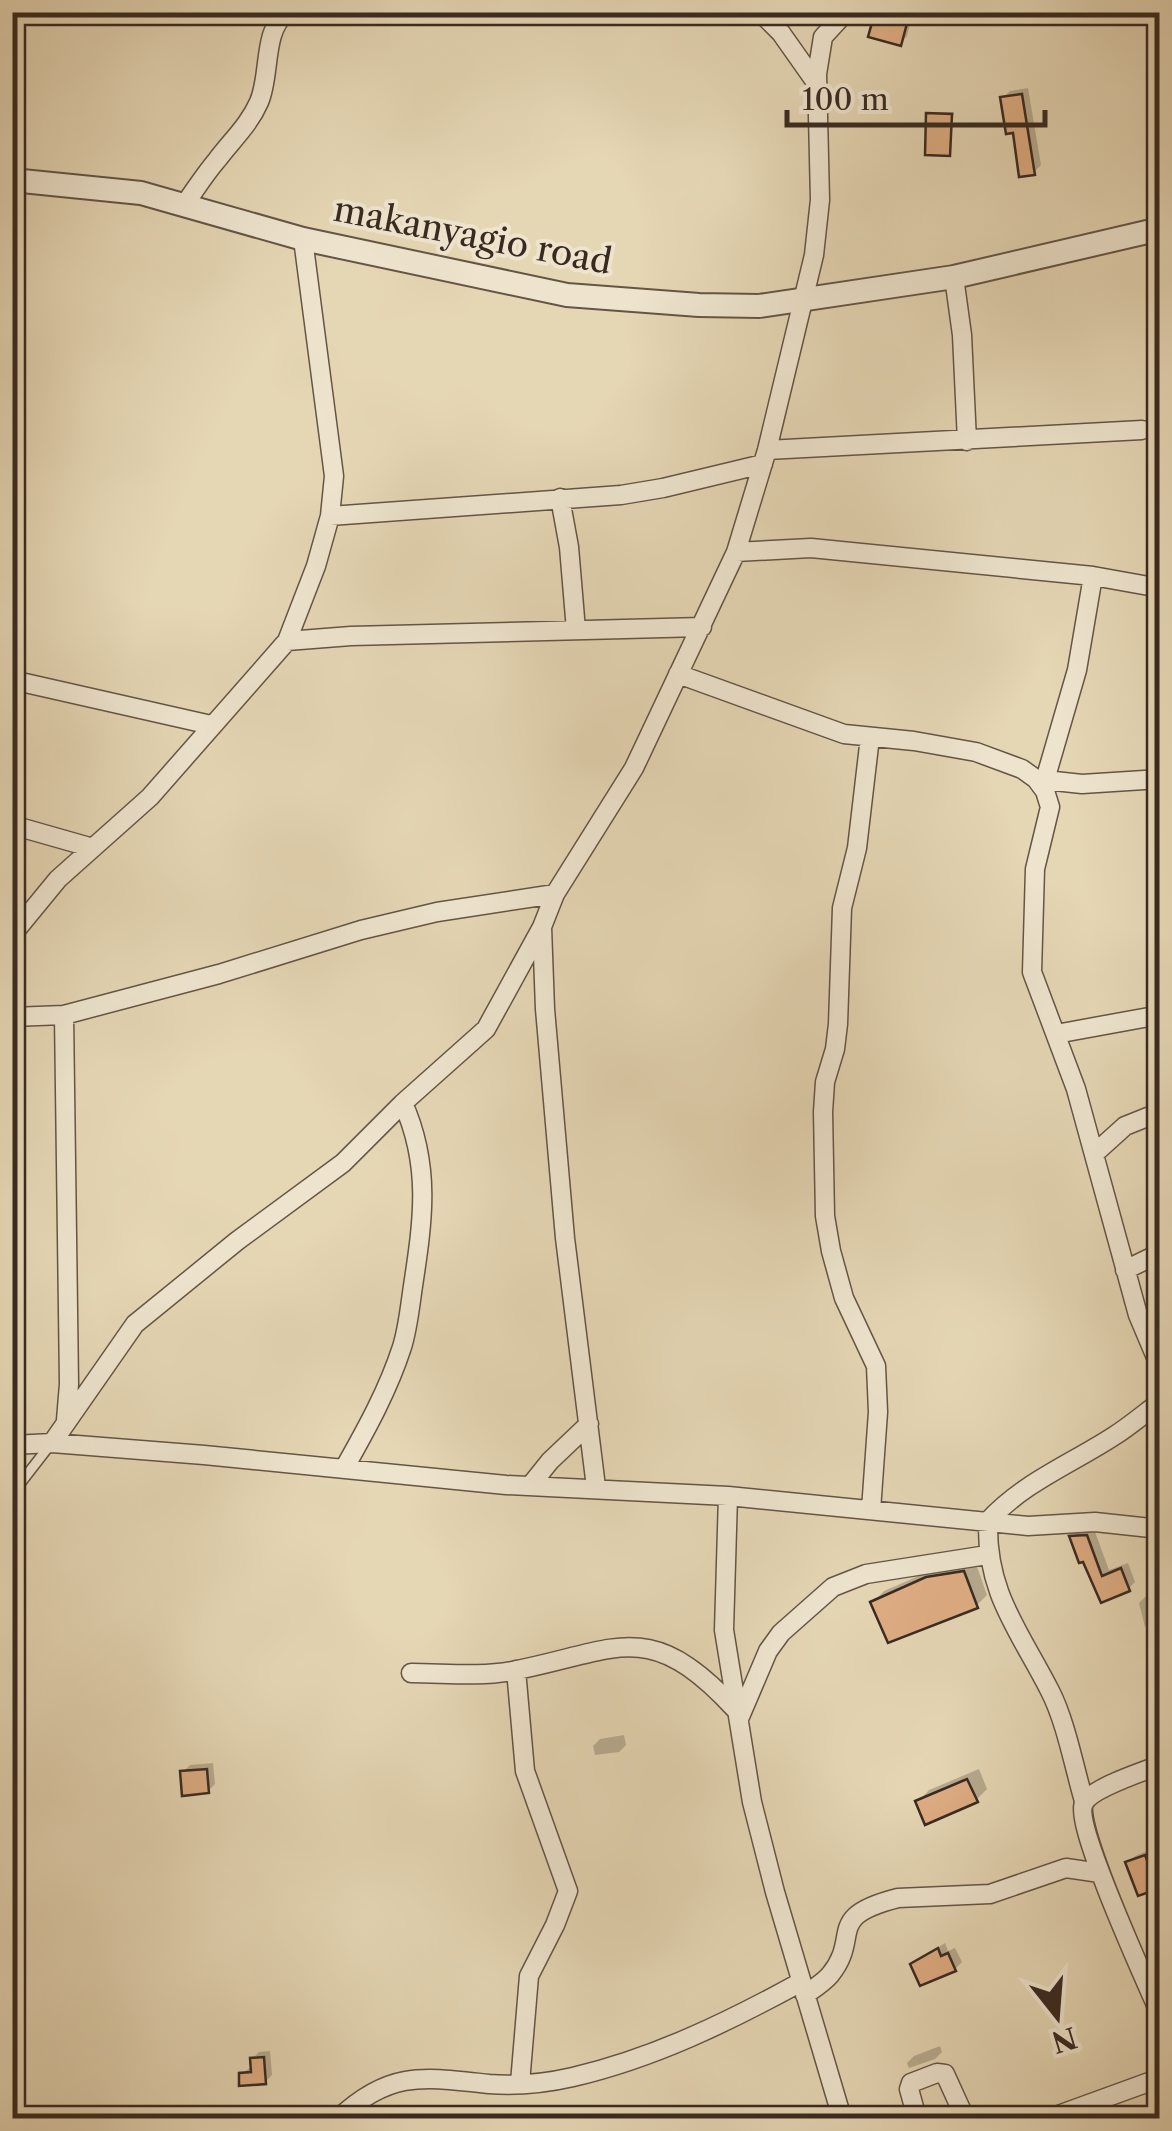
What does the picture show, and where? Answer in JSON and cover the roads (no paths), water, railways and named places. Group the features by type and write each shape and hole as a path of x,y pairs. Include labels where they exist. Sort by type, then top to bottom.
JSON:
{"street":[{"path":"184,205 246,127 261,99 271,41 280,18 287,12"},
{"path":"760,12 781,32 817,85"},
{"path":"52,1443 134,1324 343,1162 486,1029 542,927 555,894 634,768 736,552 765,457 804,300 820,200 817,85 823,37 846,12"},
{"name":"makanyagio road","path":"12,180 141,193 303,239 567,295 744,306 954,277 1160,229"},
{"path":"12,934 41,897 150,797 287,641 316,566 330,516 334,476 303,239"},
{"path":"954,277 962,335 966,441"},
{"path":"330,516 663,488 765,457 1142,430"},
{"path":"560,498 570,547 576,630"},
{"path":"736,552 811,548 1093,576 1160,588"},
{"path":"1093,576 1076,670 1040,779 1050,807 1034,870 1032,972 1056,1034 1125,1270 1160,1366"},
{"path":"287,641 702,626"},
{"path":"678,674 815,725 976,752 1040,779 1082,784 1160,779"},
{"path":"12,680 211,725"},
{"path":"870,737 857,848 842,908 838,1024 824,1082 823,1112 824,1216 831,1251 844,1298 876,1366 878,1412 872,1510"},
{"path":"12,825 93,848"},
{"path":"12,1017 64,1015 362,930 437,912 555,894"},
{"path":"542,927 544,993 567,1254 596,1487"},
{"path":"64,1015 69,1384 66,1425"},
{"path":"1056,1034 1160,1015"},
{"path":"345,1467 374,1415 404,1342 421,1234 422,1164 415,1130 403,1103"},
{"path":"1094,1154 1125,1126 1160,1112"},
{"path":"1125,1270 1160,1253"},
{"path":"1160,1402 1117,1434 1011,1497 988,1521 987,1555 1009,1619 1052,1693 1084,1801 1086,1834 1160,2014"},
{"path":"530,1486 589,1424"},
{"path":"12,1446 52,1443 530,1486 728,1496 1028,1526 1095,1522 1160,1529"},
{"path":"728,1496 724,1630 752,1802 842,2118"},
{"path":"737,1715 781,1633 832,1586 866,1574 987,1555"},
{"path":"411,1673 516,1670 596,1649 639,1646 661,1652 698,1674 737,1715"},
{"path":"516,1670 525,1771 568,1891 556,1925 529,1976 520,2084"},
{"path":"1084,1801 1160,1765"},
{"path":"338,2118 363,2097 392,2083 412,2079 440,2077 520,2084 569,2078 630,2062 832,1973 848,1923 863,1910 882,1902 1005,1892 1056,1869 1100,1873"},
{"path":"917,2118 909,2090 911,2084 937,2073 945,2074 952,2082 965,2118"},
{"path":"1050,2118 1160,2078"}],"lane":[{"path":"12,1494 52,1443"}]}
